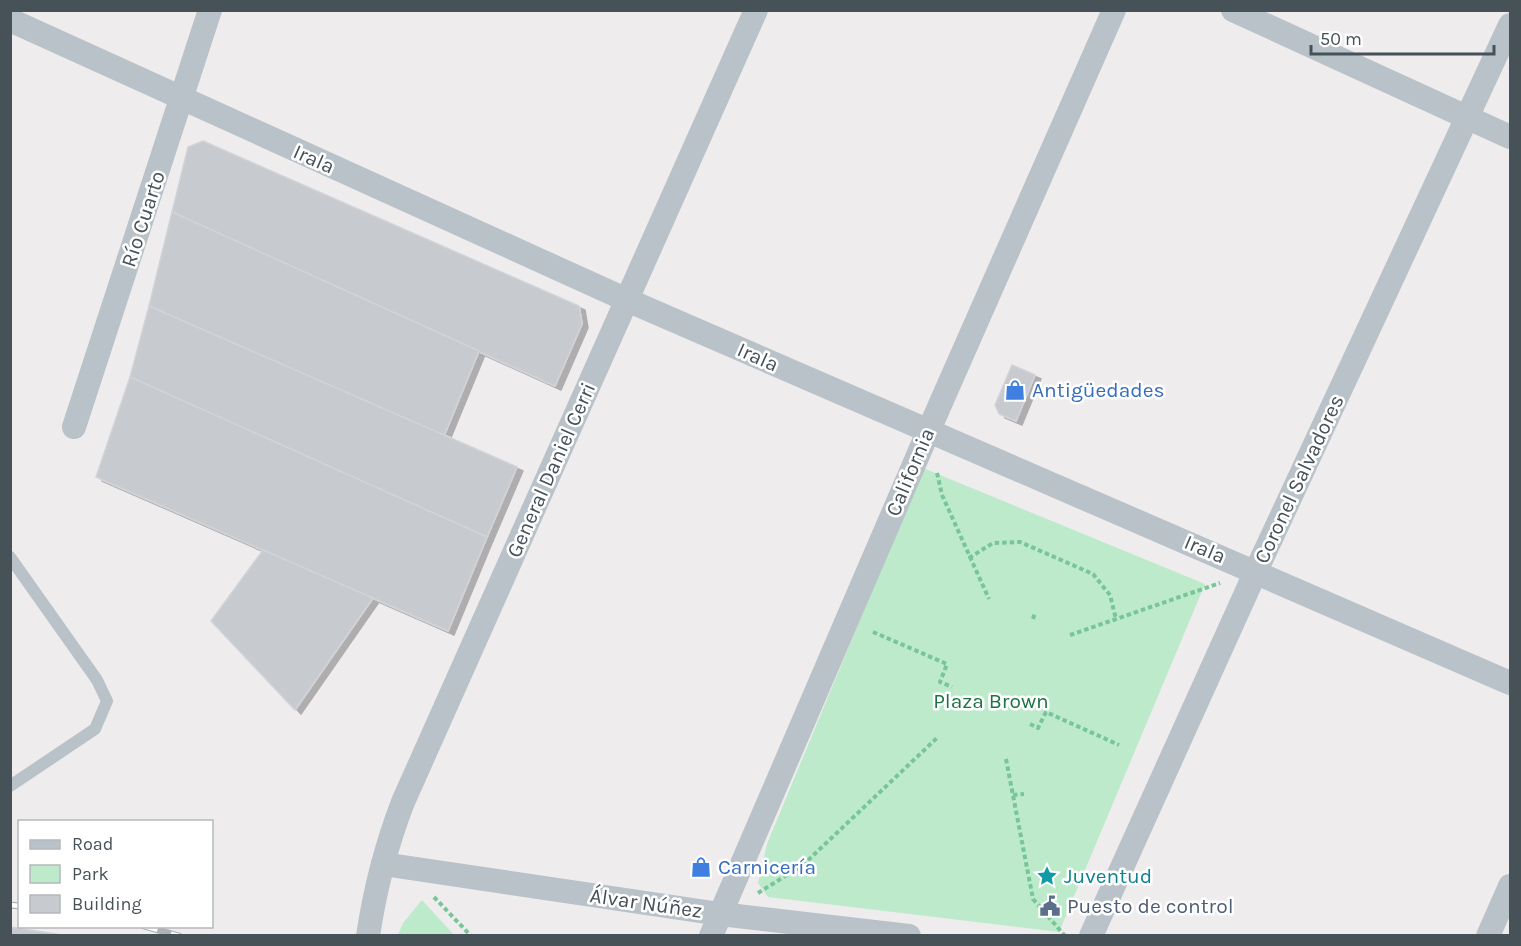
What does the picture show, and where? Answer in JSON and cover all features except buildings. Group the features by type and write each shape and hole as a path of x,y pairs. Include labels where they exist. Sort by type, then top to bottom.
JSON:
{"street":[{"name":"Río Cuarto","path":"74,427 183,100 210,10"},
{"name":"General Daniel Cerri","path":"368,936 386,846 403,802 756,10"},
{"name":"California","path":"716,925 928,432 1114,10"},
{"path":"1233,10 1510,137"},
{"name":"Irala","path":"10,20 627,300 928,432 1256,570 1510,683"},
{"name":"Coronel Salvadores","path":"1091,936 1256,570 1469,118 1510,25"},
{"name":"Álvar Núñez","path":"383,864 716,925 909,936"},
{"path":"1488,936 1510,886"}],"lane":[{"path":"10,557 97,680 107,700 95,729 10,786"}],"path":[{"path":"928,432 942,495 989,599"},
{"path":"969,558 993,543 1020,542 1093,574 1110,595 1116,619"},
{"path":"1070,635 1256,570"},
{"path":"873,632 947,663 940,682 952,687"},
{"path":"1030,724 1038,728 1046,711 1119,745"},
{"path":"755,895 803,865 938,737"},
{"path":"1006,759 1033,899 1065,936"},
{"path":"1013,795 1024,794"}],"green space":[{"name":"Plaza Brown","path":"923,468 1205,584 1059,932 768,897 758,883 767,844"},
{"path":"422,900 454,935 398,935 403,923"}],"railway":[{"path":"10,905 18,906"},
{"path":"151,928 179,936"}],"place":[{"name":"Antigüedades","path":"1015,390"},
{"name":"Carnicería","path":"701,867"},
{"name":"Juventud","path":"1047,876"},
{"name":"Puesto de control","path":"1050,906"}]}
